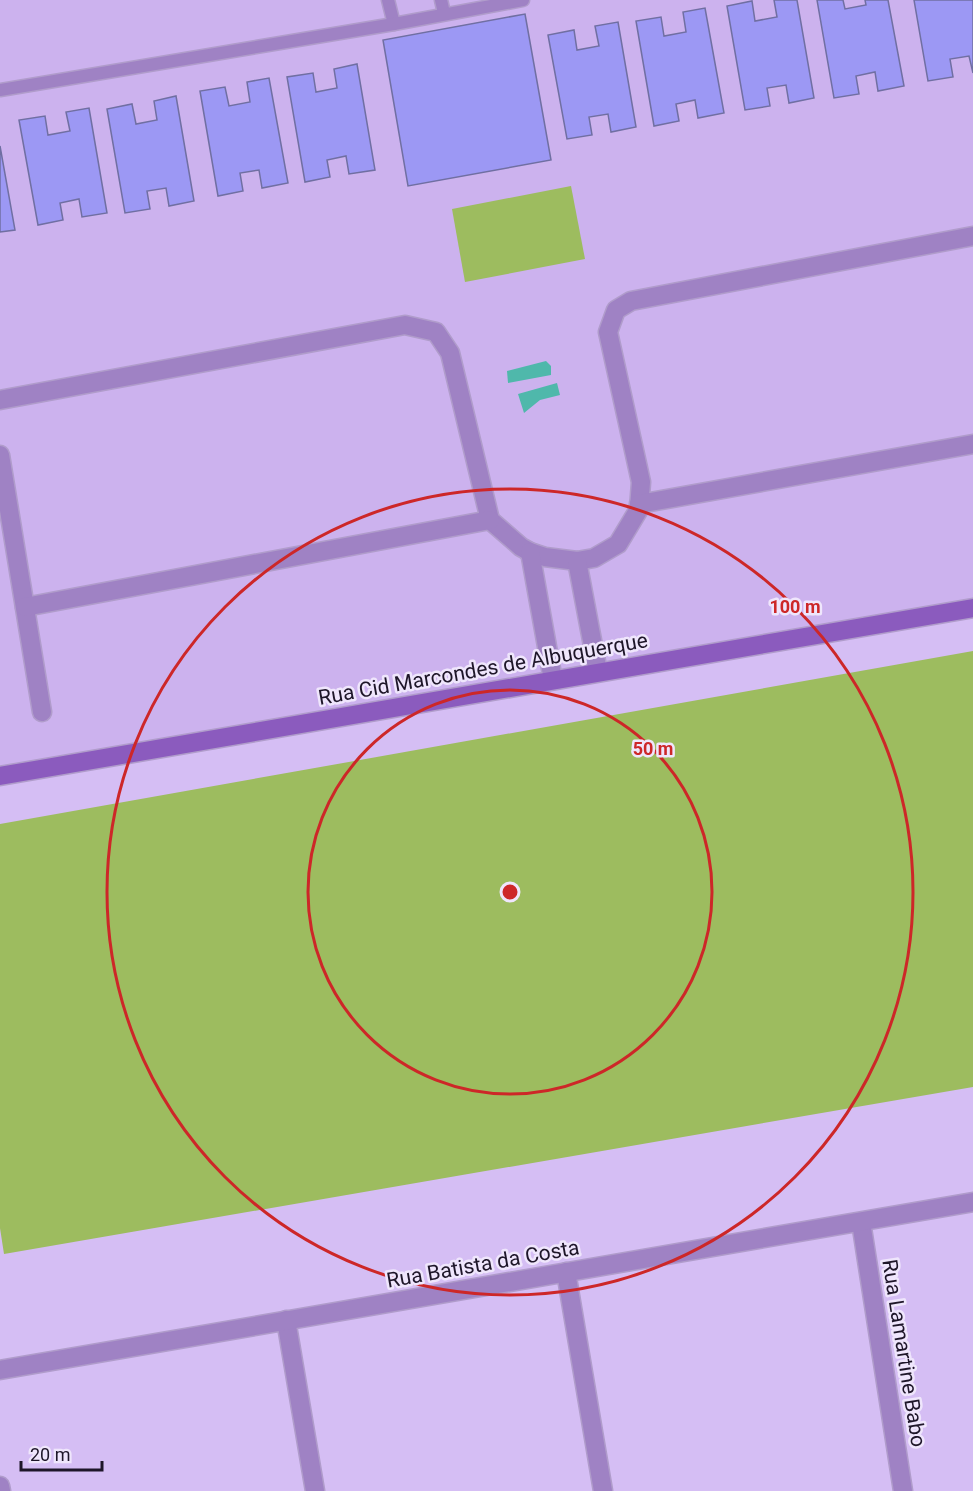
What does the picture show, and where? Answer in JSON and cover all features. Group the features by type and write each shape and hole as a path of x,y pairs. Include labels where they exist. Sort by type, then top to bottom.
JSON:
{"street":[{"path":"0,400 405,326 436,332 450,353 490,520 530,552 545,558 578,561 594,558 618,544 639,509 641,482 608,332 616,310 631,301 973,236"},
{"path":"639,504 973,444"},
{"path":"0,455 42,712"},
{"path":"25,606 490,520"},
{"path":"530,552 553,680"},
{"path":"578,561 598,672"},
{"name":"Rua Cid Marcondes de Albuquerque","path":"0,776 973,608"},
{"name":"Rua Batista da Costa","path":"0,1370 973,1203"},
{"name":"Rua Lamartine Babo","path":"861,1222 903,1491"},
{"path":"566,1272 603,1491"},
{"path":"286,1320 315,1491"},
{"path":"0,1486 1,1491"}],"lane":[{"path":"388,0 394,24"},
{"path":"441,0 444,13"},
{"path":"0,90 524,0"}],"shaded area":[{"path":"0,0 973,0 973,608 0,776"},
{"path":"571,186 585,259 465,282 452,209"},
{"path":"546,361 551,366 551,375 508,383 507,371"},
{"path":"557,383 560,395 540,400 524,413 518,394"},
{"path":"973,651 973,1087 4,1254 0,1228 0,824"}],"building":[{"path":"774,0 797,0 814,98 789,103 786,85 767,88 770,106 745,110 727,6 752,1 755,21 777,17"},
{"path":"817,0 843,0 845,9 866,5 865,0 888,0 904,86 878,91 875,72 856,76 859,94 834,98"},
{"path":"914,0 973,0 973,73 969,56 950,59 953,77 928,81"},
{"path":"705,8 724,113 698,118 695,100 676,104 679,121 654,126 636,21 661,17 664,36 686,32 683,12"},
{"path":"525,14 551,160 408,186 383,40"},
{"path":"618,22 636,127 611,132 608,114 589,117 592,135 567,139 548,35 574,30 577,50 599,46 595,26"},
{"path":"357,64 375,170 349,174 346,156 327,160 330,177 305,182 287,77 313,73 316,92 337,88 334,69"},
{"path":"269,78 288,183 262,188 259,170 240,173 243,191 218,196 200,91 225,87 229,106 250,102 247,82"},
{"path":"176,96 194,201 169,206 166,188 147,191 150,209 125,213 107,109 132,104 136,124 157,120 154,101"},
{"path":"89,108 107,213 82,217 79,199 60,203 63,220 38,225 19,120 45,116 48,135 70,131 66,112"},
{"path":"0,146 15,230 0,232"}]}
